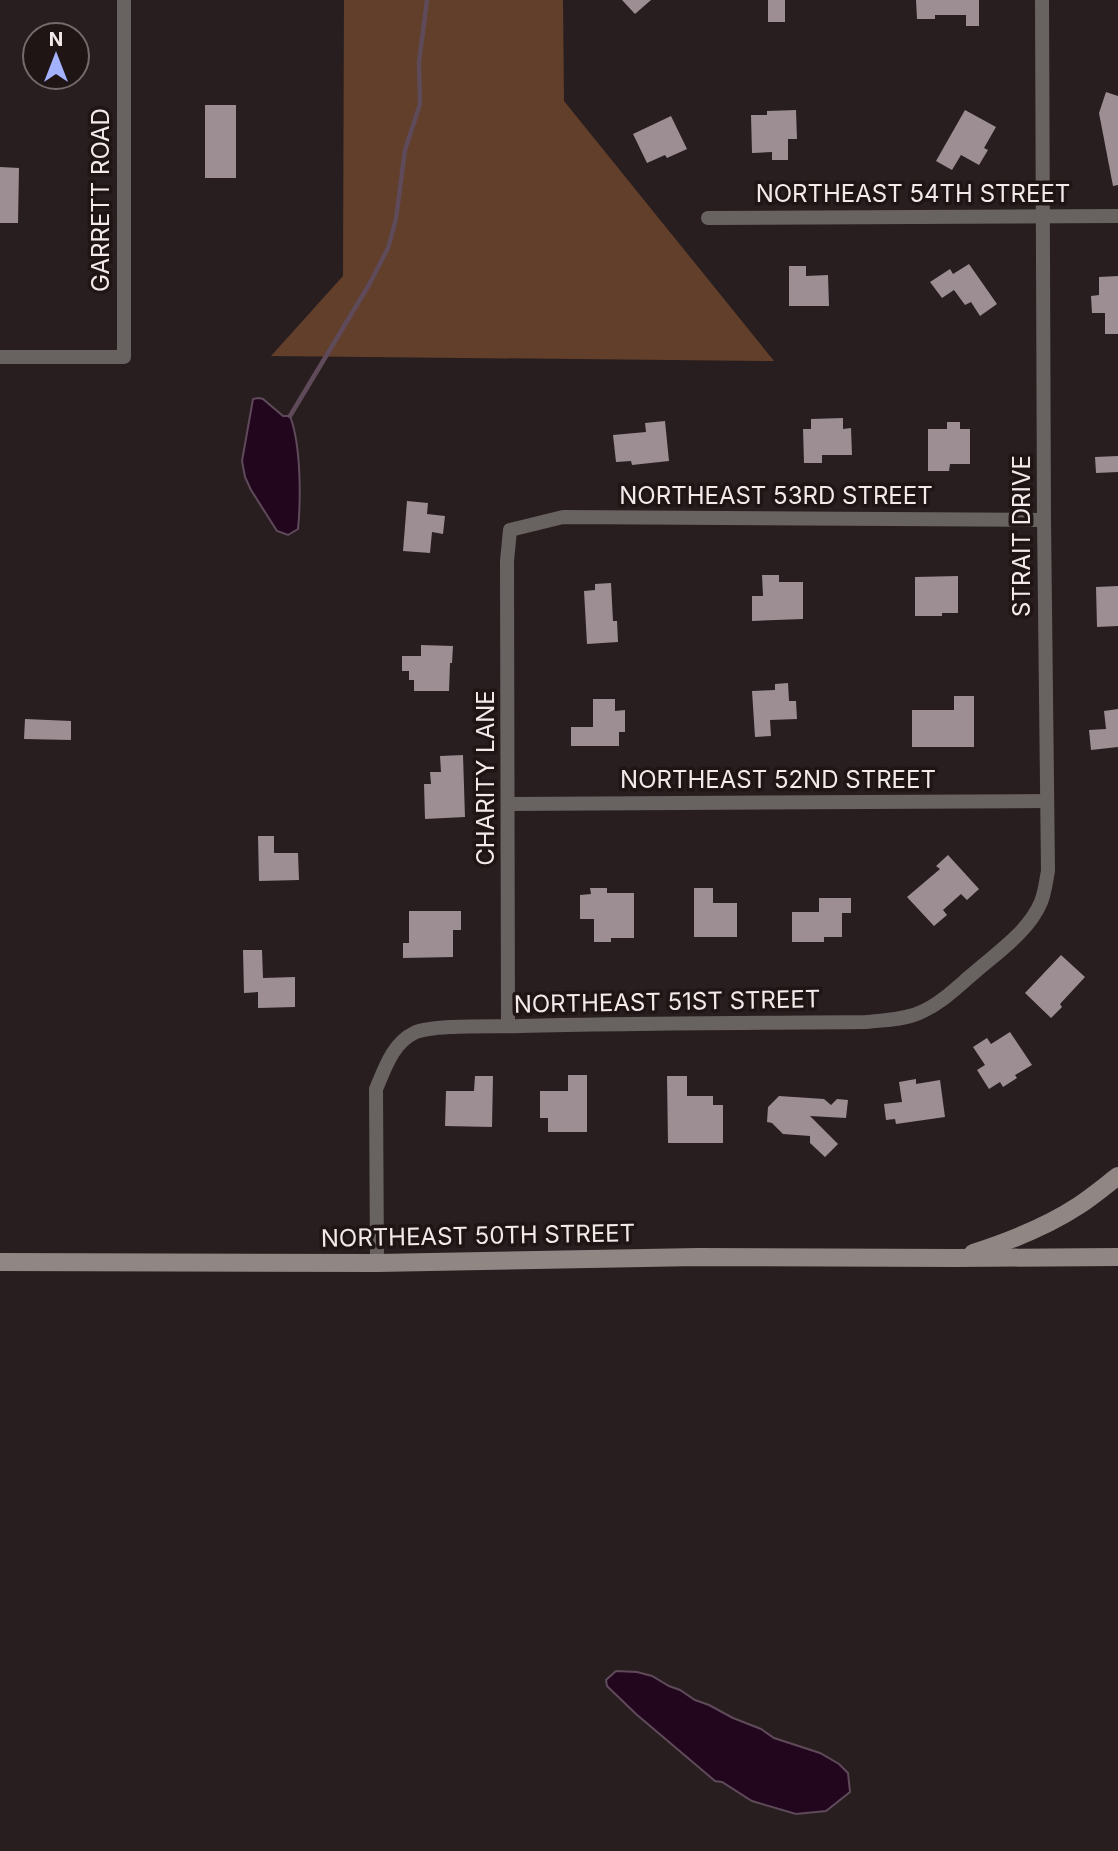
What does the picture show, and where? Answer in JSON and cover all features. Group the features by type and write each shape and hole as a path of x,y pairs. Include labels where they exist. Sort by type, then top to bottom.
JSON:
{"street":[{"name":"GARRETT ROAD","path":"0,356 124,357 124,0"},
{"name":"STRAIT DRIVE","path":"918,1014 947,995 1013,939 1041,902 1048,871 1042,0"},
{"name":"NORTHEAST 54TH STREET","path":"708,218 1118,216"},
{"name":"NORTHEAST 53RD STREET","path":"510,530 563,517 1044,520"},
{"name":"CHARITY LANE","path":"508,1027 507,561 510,530"},
{"name":"NORTHEAST 52ND STREET","path":"509,804 1047,802"},
{"name":"NORTHEAST 51ST STREET","path":"377,1263 376,1089 400,1043 416,1032 434,1029 637,1023 866,1022 918,1014"},
{"name":"NORTHEAST 50TH STREET","path":"956,1258 1004,1243 1042,1226 1079,1206 1118,1176"},
{"name":"NORTHEAST 50TH STREET","path":"0,1262 377,1263 698,1257 1118,1256"}],"shaded area":[{"path":"344,0 563,0 564,101 774,361 271,356 343,276"},
{"path":"259,398 283,416 290,416 294,428 300,487 299,516 298,529 288,535 277,531 245,477 242,461 253,399"},
{"path":"616,1671 652,1676 695,1700 761,1729 774,1738 820,1753 848,1773 850,1792 826,1811 796,1814 752,1801 722,1782 715,1781 636,1714 607,1686 606,1680"}],"building":[{"path":"622,0 651,0 635,14"},
{"path":"768,0 785,0 785,22 768,22"},
{"path":"916,0 979,0 979,26 966,26 966,15 935,15 935,19 917,19"},
{"path":"1106,92 1118,96 1118,185 1113,186 1099,113"},
{"path":"205,105 236,105 236,178 205,178"},
{"path":"796,110 797,139 788,139 788,160 772,160 772,152 752,153 751,115 767,115 767,111"},
{"path":"965,110 996,127 984,148 988,150 979,165 961,155 952,170 936,161"},
{"path":"671,116 687,149 647,163 633,134"},
{"path":"0,167 19,168 18,223 0,223"},
{"path":"969,264 997,304 980,316 971,302 965,305 954,290 942,298 930,282 950,269 953,274"},
{"path":"789,266 806,266 806,276 828,275 829,306 789,306"},
{"path":"1118,276 1118,334 1105,334 1105,313 1092,313 1091,296 1099,295 1099,277"},
{"path":"843,418 843,429 851,428 852,455 822,455 822,463 804,463 803,429 811,429 811,419"},
{"path":"665,421 669,461 632,465 631,461 616,462 613,435 646,432 645,423"},
{"path":"947,422 960,422 960,429 970,429 970,464 950,464 949,471 928,471 928,429 947,429"},
{"path":"1118,456 1118,472 1096,473 1095,457"},
{"path":"407,501 428,503 427,514 445,516 443,534 432,532 430,553 403,551"},
{"path":"762,575 779,575 779,582 803,582 803,619 752,621 752,596 763,596"},
{"path":"958,576 958,613 915,616 915,577"},
{"path":"611,583 613,621 617,621 618,642 587,644 584,591 595,590 595,584"},
{"path":"1118,586 1118,626 1097,627 1096,587"},
{"path":"421,645 453,646 449,691 414,691 414,680 409,680 409,671 402,671 402,656 421,656"},
{"path":"788,683 789,701 796,701 797,719 770,720 771,736 755,737 752,691 775,690 775,684"},
{"path":"954,696 974,696 974,747 912,747 912,710 954,710"},
{"path":"593,699 615,699 615,711 625,710 625,732 619,732 619,746 571,746 571,727 593,727"},
{"path":"1118,709 1118,747 1091,750 1089,730 1106,729 1104,711"},
{"path":"25,719 71,721 71,740 24,739"},
{"path":"463,755 465,817 425,819 424,784 431,784 430,772 441,772 440,756"},
{"path":"258,836 274,836 274,853 298,853 299,880 259,881"},
{"path":"948,855 979,889 967,900 961,894 943,910 947,915 934,926 907,897 940,869 936,866"},
{"path":"590,888 607,888 607,893 634,893 634,938 611,938 611,942 594,942 594,919 580,919 580,895 591,894"},
{"path":"694,888 713,888 713,903 737,903 737,937 694,937"},
{"path":"819,898 851,898 851,913 842,913 842,937 824,937 824,942 792,942 792,912 819,912"},
{"path":"409,911 461,911 461,930 453,930 453,957 403,958 403,943 409,943"},
{"path":"243,950 262,950 263,978 295,977 295,1007 258,1008 258,992 244,993"},
{"path":"1061,955 1085,977 1051,1018 1025,993"},
{"path":"1010,1032 1032,1065 1015,1075 1017,1078 1003,1087 1000,1082 989,1089 977,1070 985,1065 973,1047 987,1038 991,1044"},
{"path":"568,1075 587,1075 587,1132 548,1132 548,1118 540,1118 540,1091 568,1091"},
{"path":"475,1076 493,1076 492,1127 445,1126 446,1091 474,1091"},
{"path":"667,1076 687,1076 687,1096 713,1096 713,1105 723,1105 723,1143 668,1143"},
{"path":"916,1079 916,1084 940,1080 945,1117 896,1124 895,1119 886,1120 884,1104 902,1102 899,1082"},
{"path":"779,1096 824,1099 831,1105 837,1099 848,1100 846,1118 810,1116 838,1144 825,1157 810,1143 810,1136 783,1134 772,1123 767,1122 768,1107"}],"waterway":[{"path":"290,416 388,248 396,219 405,150 420,104 419,62 427,0"}]}
